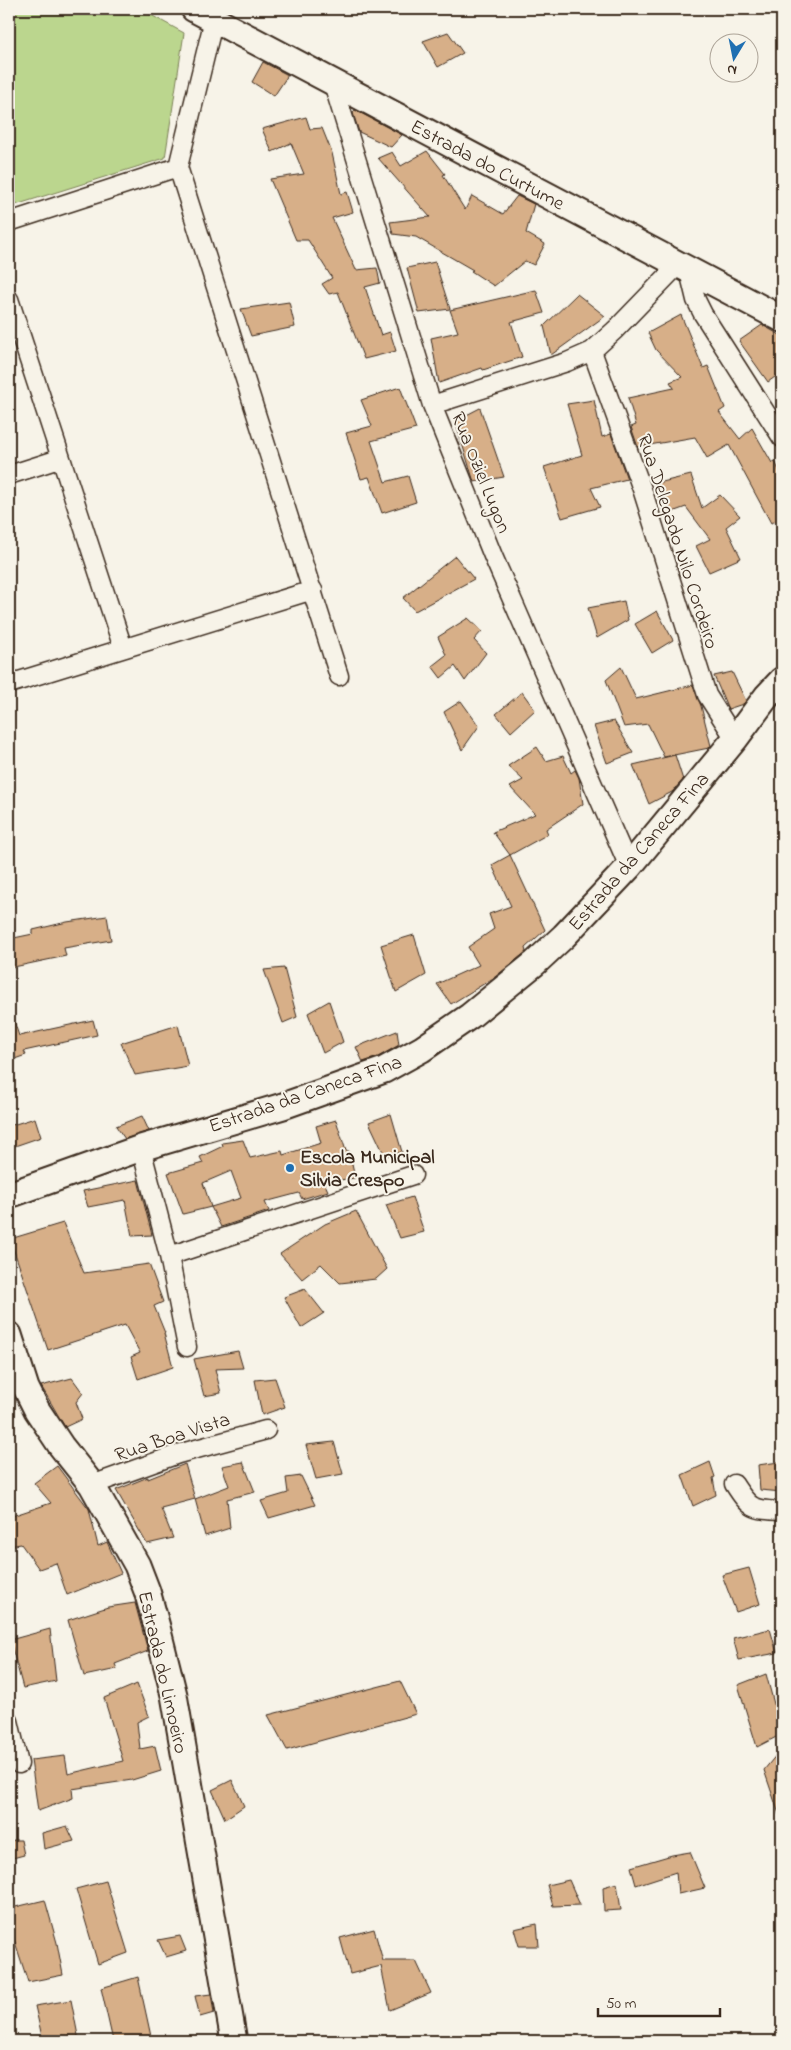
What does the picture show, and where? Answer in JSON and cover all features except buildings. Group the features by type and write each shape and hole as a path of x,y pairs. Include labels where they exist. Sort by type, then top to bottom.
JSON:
{"street":[{"name":"Estrada do Curtume","path":"204,14 332,80 782,320"},
{"path":"204,14 178,167 339,676"},
{"name":"Rua Oziel Lugon","path":"332,80 432,405 486,540 629,867"},
{"path":"9,222 178,167"},
{"path":"432,405 568,362 592,351 683,268 703,314 782,438"},
{"path":"9,299 122,648"},
{"name":"Rua Delegado Nilo Cordeiro","path":"592,351 643,492 708,695 735,738"},
{"path":"9,475 60,458"},
{"path":"9,684 313,590"},
{"name":"Estrada da Caneca Fina","path":"9,1196 141,1148 282,1106 402,1062 470,1016 535,964 564,936 629,867 782,680"},
{"path":"141,1148 170,1256 187,1347"},
{"path":"170,1256 413,1175"},
{"name":"Estrada do Limoeiro","path":"9,1336 26,1388 37,1410 61,1446 92,1485 136,1565 157,1627 174,1695 234,2041"},
{"name":"Rua Boa Vista","path":"92,1485 178,1454 266,1430"},
{"path":"734,1484 746,1502 759,1510 782,1511"},
{"path":"9,1722 18,1764"}],"green space":[{"path":"9,9 140,9 184,33 165,158 9,207"}],"place":[{"name":"Escola Municipal Silvia Crespo","path":"290,1168"}]}
